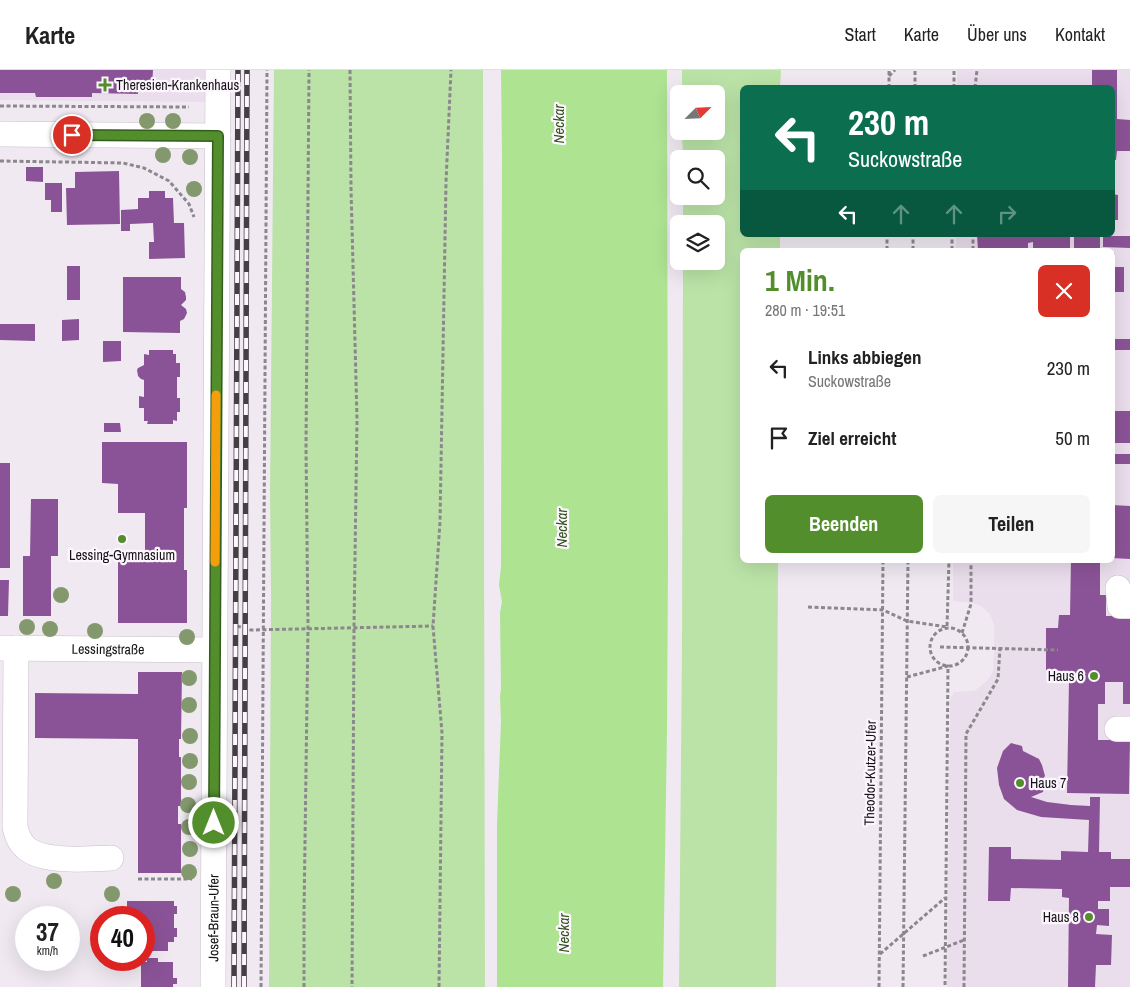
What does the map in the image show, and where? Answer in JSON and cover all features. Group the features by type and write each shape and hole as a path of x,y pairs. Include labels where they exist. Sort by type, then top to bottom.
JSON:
{"street":[{"name":"Josef-Braun-Ufer","path":"213,987 218,70"},
{"path":"0,134 218,136"},
{"path":"8,648 14,827 18,838 27,849 39,855 63,859 111,858"},
{"name":"Lessingstraße","path":"8,648 214,650"}],"path":[{"path":"261,987 267,70"},
{"path":"304,987 308,628 306,437 309,70"},
{"path":"350,70 357,419 352,987"},
{"path":"439,987 442,733 433,626 440,522 446,192 451,70"},
{"path":"889,70 889,85"},
{"path":"889,76 895,70"},
{"path":"915,70 915,85"},
{"path":"954,70 954,85"},
{"path":"975,85 976,70"},
{"path":"0,106 189,107"},
{"path":"0,161 123,163 144,168 169,181 189,204 195,219"},
{"name":"Theodor-Kutzer-Ufer","path":"879,987 884,563"},
{"path":"903,987 908,563"},
{"path":"947,627 948,563"},
{"path":"962,633 971,604 971,563"},
{"path":"808,607 883,610 907,621 955,628 967,639 968,648 962,661 955,665 907,677"},
{"path":"262,629 433,626"},
{"path":"947,627 940,629 934,634 929,647 935,660 948,666"},
{"path":"940,647 1058,650"},
{"path":"964,987 966,734 998,679 1000,648"},
{"path":"944,987 948,666"},
{"path":"138,879 214,879"},
{"path":"880,954 946,897"},
{"path":"923,956 964,940"}],"shaded area":[{"name":"Theresien-Krankenhaus","path":"0,70 209,70 209,102 0,100"},
{"path":"274,70 483,70 485,987 269,987 270,493"},
{"path":"682,70 781,70 780,85 740,85 740,237 780,237 780,248 740,248 740,563 778,563 776,987 679,987 683,270 725,270 725,215 683,215 683,205 725,205 725,150 683,150 682,140 725,140 725,85 682,85"},
{"path":"957,70 1130,70 1130,987 947,987 950,700 954,692 974,691 990,677 993,671 994,648 994,624 989,613 981,606 973,603 953,601 953,563 1115,563 1115,248 956,248 956,237 1115,237 1115,85 957,85"}],"water":[{"name":"Neckar","path":"501,70 667,70 668,559 663,987 497,987 497,824 501,722 500,613 502,602 499,585 501,567"}],"building":[{"path":"0,70 153,70 152,87 138,87 138,94 92,93 92,97 36,97 35,93 0,93"},
{"path":"1092,70 1117,70 1117,119 1130,120 1130,151 1117,151 1116,160 1115,85 1092,85"},
{"path":"26,167 43,167 43,182 26,181"},
{"path":"119,171 120,224 67,225 66,188 75,188 75,172"},
{"path":"45,183 62,183 62,212 51,212 51,200 45,200"},
{"path":"149,191 165,191 165,198 173,198 174,223 184,223 185,258 149,259 149,242 154,242 153,223 130,224 130,231 121,231 121,210 138,209 138,198 149,198"},
{"path":"1115,194 1118,195 1118,220 1115,220"},
{"path":"1130,236 1130,248 1103,247 1103,237"},
{"path":"977,237 1070,237 1070,248 1033,248 1033,242 1028,243 1028,248 978,248"},
{"path":"1074,237 1100,237 1100,248 1074,248"},
{"path":"67,266 80,266 80,300 67,300"},
{"path":"1115,267 1124,267 1124,292 1115,292"},
{"path":"123,277 181,277 181,289 185,292 186,300 181,305 186,309 187,313 184,319 180,321 180,333 123,332"},
{"path":"79,319 79,340 62,341 62,320"},
{"path":"0,324 35,324 35,341 0,340"},
{"path":"1115,339 1130,339 1130,350 1115,350"},
{"path":"103,341 121,341 121,361 103,362"},
{"path":"149,350 173,350 173,354 176,354 176,363 180,363 180,377 177,377 177,398 180,398 180,412 177,412 177,421 173,420 173,424 147,424 148,421 144,421 144,408 139,408 139,396 144,397 144,380 138,376 137,370 144,365 144,354 149,355"},
{"path":"1115,411 1130,411 1130,443 1115,443"},
{"path":"104,423 120,423 121,432 104,432"},
{"path":"102,442 187,442 187,508 184,508 184,570 187,570 187,623 118,623 118,559 145,559 145,513 118,513 118,484 102,483"},
{"path":"1115,454 1130,454 1130,464 1115,464"},
{"path":"0,463 10,463 10,568 0,568"},
{"path":"31,499 58,499 58,556 51,556 51,616 23,616 23,556 30,556"},
{"path":"1115,505 1130,506 1130,559 1115,558"},
{"name":"Haus 6","path":"1071,563 1100,563 1100,595 1106,595 1106,616 1130,616 1130,704 1123,704 1123,682 1105,682 1105,704 1098,704 1098,740 1130,740 1129,794 1067,793 1069,681 1058,681 1058,670 1046,670 1046,628 1058,628 1059,615 1070,615"},
{"path":"0,580 9,580 8,616 0,616"},
{"path":"138,672 182,672 181,739 179,739 181,806 178,806 178,824 181,824 181,873 138,873 138,739 35,738 35,693 138,694"},
{"name":"Haus 8","path":"1011,743 1022,746 1023,751 1039,759 1042,765 1045,776 1041,781 1044,788 1043,792 1031,797 1047,802 1090,806 1090,797 1100,797 1099,852 1111,852 1111,859 1130,859 1130,887 1110,887 1110,901 1098,901 1098,909 1109,909 1109,926 1097,925 1096,934 1112,935 1111,965 1096,965 1095,987 1068,987 1069,898 1062,897 1062,889 1011,888 1010,901 988,901 989,847 1011,847 1011,859 1061,860 1061,851 1088,852 1089,820 1041,817 1017,810 1004,799 999,785 997,768 1003,751"},
{"path":"127,901 174,901 174,906 177,906 177,914 174,914 174,928 177,928 177,937 174,937 174,942 168,942 168,951 155,951 155,906 127,906"},
{"path":"155,958 158,958 158,962 173,962 173,978 177,978 177,984 173,984 173,987 141,987 141,971 155,971"}],"railway":[{"path":"234,987 238,70"},
{"path":"244,987 247,70"}],"slow traffic":[{"path":"215,562 216,395"}],"place":[{"name":"Theresien-Krankenhaus","path":"105,85"},
{"name":"Lessing-Gymnasium","path":"122,539"},
{"name":"Haus 6","path":"1094,676"},
{"name":"Haus 7","path":"1020,783"},
{"name":"Haus 8","path":"1089,917"}],"route":[{"path":"72,135 218,136 214,823"}]}
